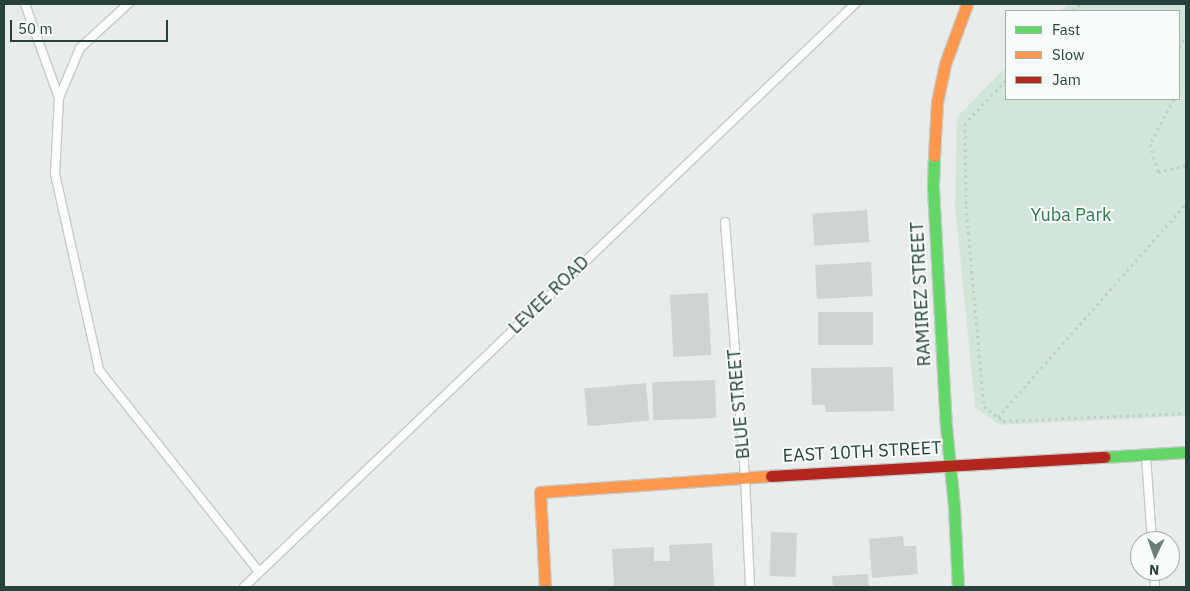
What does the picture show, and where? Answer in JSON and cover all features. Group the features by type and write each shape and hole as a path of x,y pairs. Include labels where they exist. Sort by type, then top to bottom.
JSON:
{"street":[{"name":"RAMIREZ STREET","path":"958,587 933,188 937,102 945,64 966,4"},
{"name":"EAST 10TH STREET","path":"545,587 540,492 745,477 1186,452"}],"lane":[{"path":"25,4 59,98"},
{"path":"128,4 80,48 59,98 55,174 99,370 259,572"},
{"name":"LEVEE ROAD","path":"244,587 855,4"},
{"name":"BLUE STREET","path":"725,222 745,477 750,587"},
{"path":"1146,454 1151,531"}],"path":[{"path":"1180,46 1186,35"},
{"path":"1005,81 965,123 966,206 984,406 1003,422 1186,413"},
{"path":"1173,100 1150,144 1158,172 1186,165"},
{"path":"998,417 1186,204"}],"green space":[{"name":"Yuba Park","path":"1068,4 1186,4 1186,416 999,425 975,407 955,207 957,117 1005,68 1005,100 1180,100 1180,10 1061,10"}],"building":[{"path":"867,210 869,242 814,246 812,214"},
{"path":"871,262 873,296 817,299 815,265"},
{"path":"708,293 711,355 673,357 670,295"},
{"path":"818,312 873,312 873,345 818,345"},
{"path":"893,367 894,411 826,412 825,405 812,405 811,368"},
{"path":"715,380 716,418 653,420 652,382"},
{"path":"646,383 649,421 588,426 584,388"},
{"path":"771,532 797,533 795,577 769,576"},
{"path":"903,536 904,546 916,546 918,574 872,578 869,539"},
{"path":"712,543 714,587 614,587 612,549 654,547 654,561 670,561 669,545"},
{"path":"868,574 869,587 833,587 832,576"}],"traffic: fast":[{"path":"934,156 933,188 946,426 954,506 958,587"},
{"path":"1104,457 1186,452"}],"traffic: slow":[{"path":"934,156 937,102 945,64 967,4"},
{"path":"545,587 540,492 771,476"}],"traffic: jam":[{"path":"771,476 1104,457"}]}
